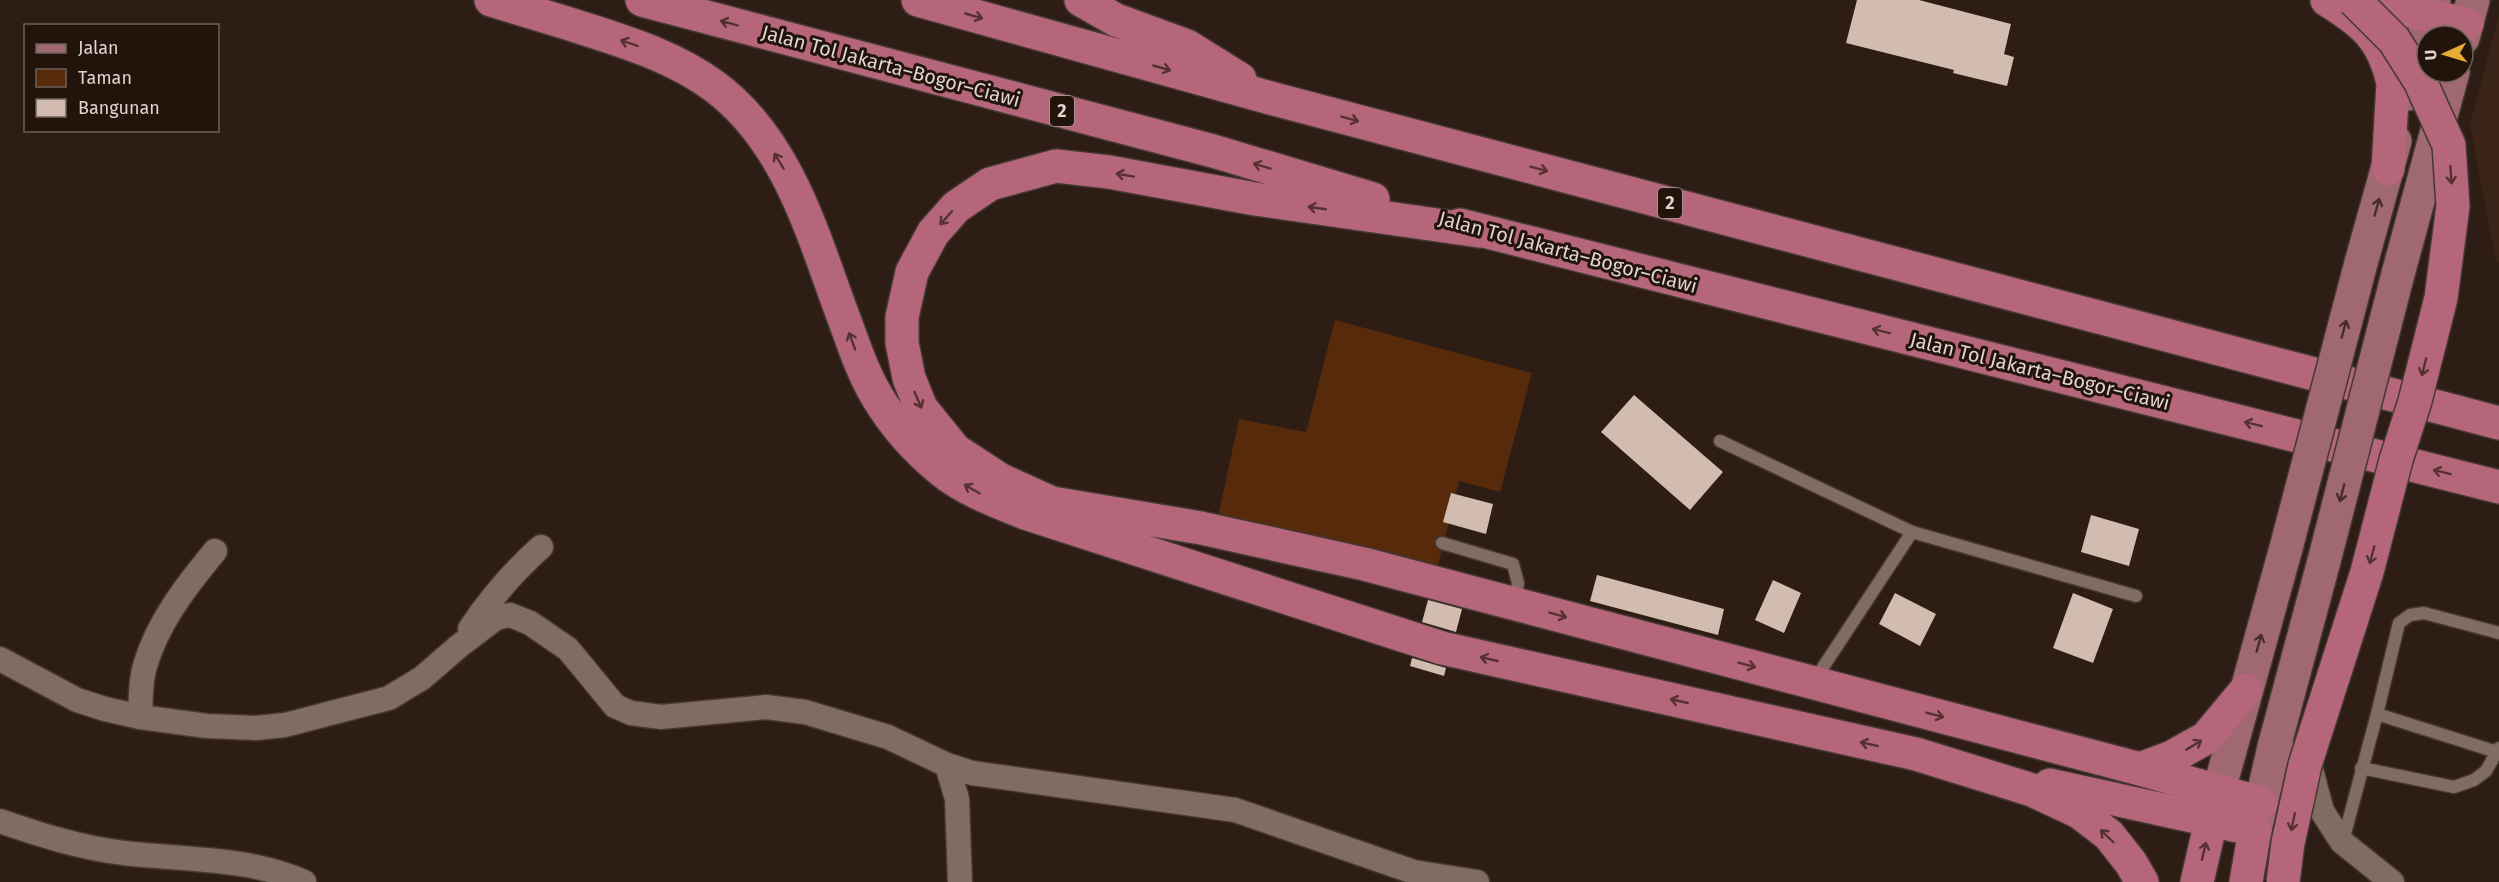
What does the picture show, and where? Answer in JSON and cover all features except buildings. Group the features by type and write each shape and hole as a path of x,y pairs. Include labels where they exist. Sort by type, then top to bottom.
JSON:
{"highway":[{"path":"491,0 615,38 675,62 715,87 752,121 799,196 861,364 883,406 911,441 942,471 975,492 1025,513 1442,648 1916,754 2214,806 2258,817 2246,882"},
{"name":"Jalan Tol Jakarta–Bogor–Ciawi","path":"642,0 1213,151 1479,231 2499,486"},
{"name":"2","path":"918,0 1274,99 2499,423"},
{"path":"1081,0 1116,20 1187,46 1274,99"},
{"path":"2327,0 2361,21 2380,47 2390,71 2393,83 2388,169"},
{"path":"2356,0 2432,8 2468,21"},
{"path":"2283,882 2288,843 2305,765 2367,572 2441,298 2453,206 2449,145 2420,81 2394,40 2356,0"},
{"path":"1479,231 1255,199 1109,172 1056,166 990,184 956,207 933,233 912,272 902,318 902,343 909,378 921,408 955,450 1001,480 1052,503 1215,531 1364,564 1515,603 2140,769 2214,806"},
{"path":"2140,769 2172,757 2206,738 2246,690"},
{"path":"1916,754 2032,790 2079,812 2109,835 2131,863 2142,882"},
{"path":"2197,882 2214,806"}],"main road":[{"path":"2214,806 2432,8"},
{"path":"2258,817 2274,747 2450,84"}],"street":[{"path":"459,646 483,610 524,562 541,547"},
{"path":"140,717 144,668 156,636 181,595 215,551"},
{"path":"0,659 77,700 140,717 230,728 285,725 389,698 422,678 496,618 510,615 530,623 568,649 615,706 631,713 661,717 766,707 805,712 888,737 947,765 972,773 1234,810 1414,872 1477,882"},
{"path":"2274,747 2310,766 2322,811 2342,842 2392,882"},
{"path":"947,765 957,799 960,882"},
{"path":"0,821 70,844 123,853 230,861 304,882"}],"lane":[{"path":"1720,441 1912,532 2136,596"},
{"path":"1813,682 1912,532"},
{"path":"1442,543 1512,564 1518,583 1515,603"},
{"path":"2342,842 2378,714 2399,623 2410,615 2424,614 2499,633"},
{"path":"2361,768 2454,787 2474,780 2486,771 2498,750 2378,714"}],"shaded area":[{"path":"2499,14 2499,262 2496,262 2470,125"}],"green space":[{"path":"1335,320 1532,373 1500,492 1459,481 1434,582 1215,531 1239,419 1306,432"}]}
